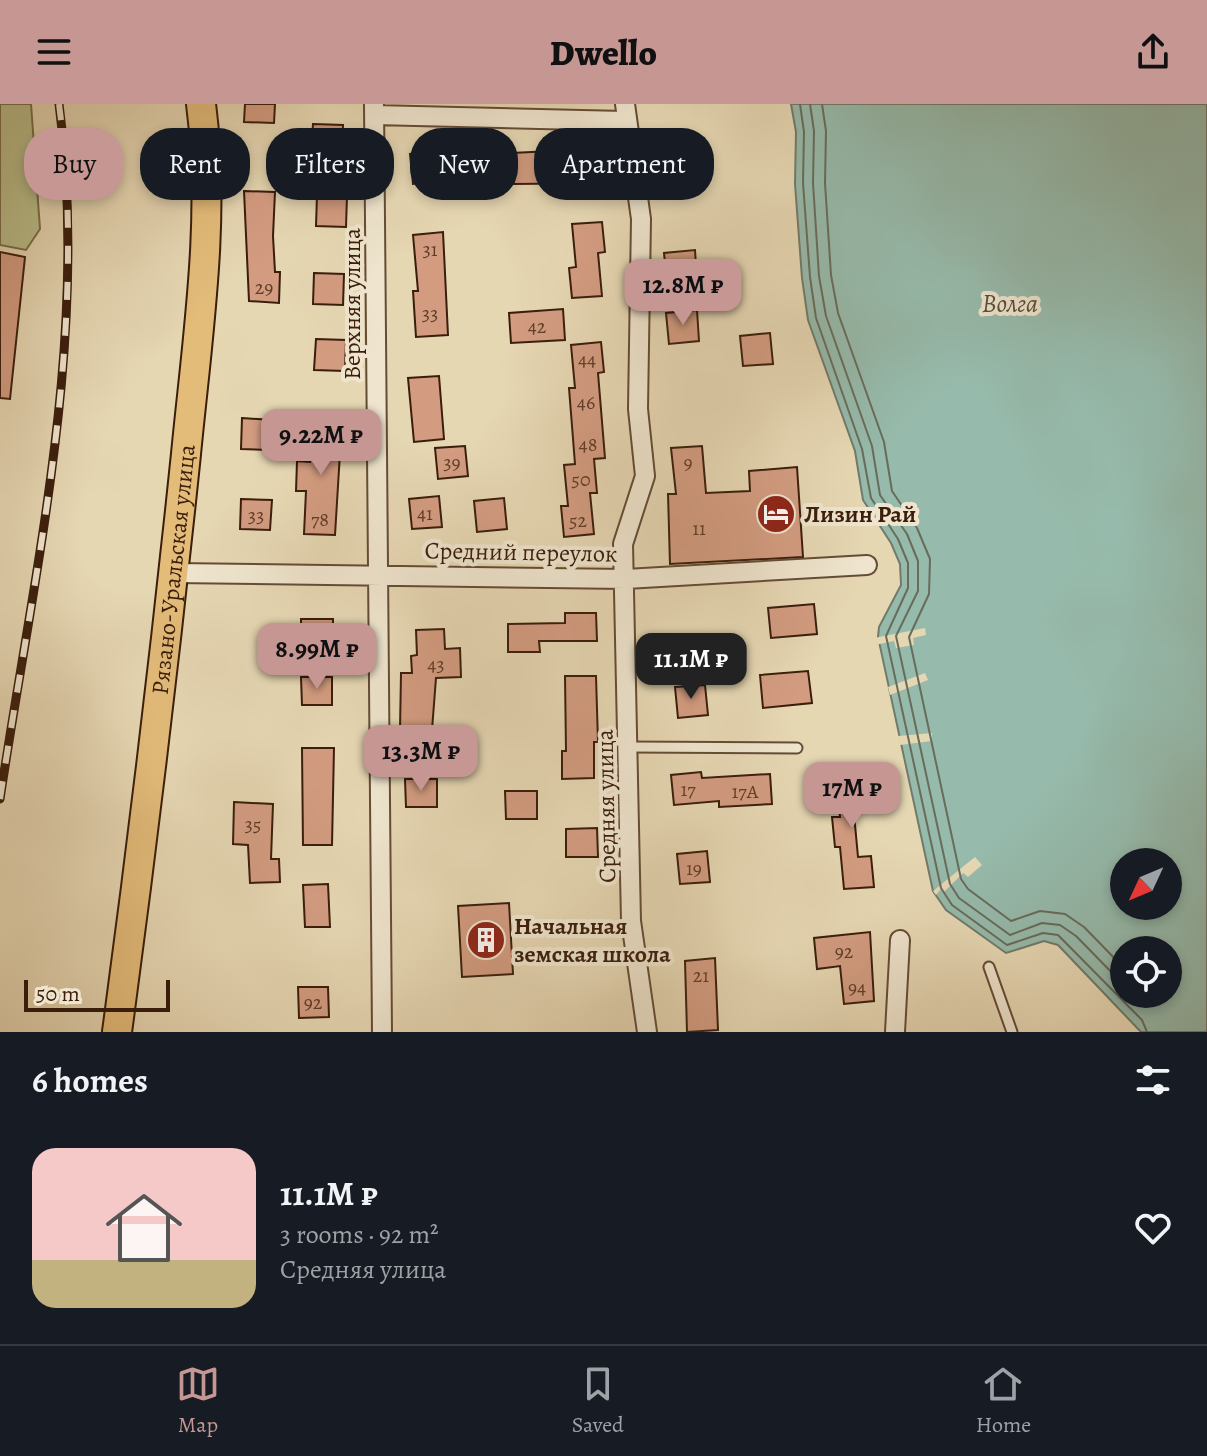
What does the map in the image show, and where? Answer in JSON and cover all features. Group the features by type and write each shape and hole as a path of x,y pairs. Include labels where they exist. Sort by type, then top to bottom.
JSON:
{"main road":[{"name":"Рязано-Уральская улица","path":"117,1032 174,573 201,303 205,224 201,104"}],"street":[{"path":"374,110 624,112"},
{"name":"Верхняя улица","path":"374,110 382,1032"},
{"name":"Средняя улица","path":"624,112 641,219 638,409 645,476 623,544 631,921 647,1032"},
{"name":"Средний переулок","path":"174,573 377,573 626,579 867,565"},
{"path":"895,1032 900,940"}],"lane":[{"path":"629,747 797,748"},
{"path":"989,967 1012,1032"}],"green space":[{"path":"0,104 31,104 33,128 24,128 24,200 38,200 40,229 26,250 0,245"}],"water":[{"name":"Волга","path":"791,104 1207,104 1207,1032 1141,1032 1118,1008 1182,1008 1182,936 1110,936 1110,1000 1058,945 1044,941 1006,953 946,910 933,891 878,637 879,627 901,585 900,564 891,543 863,500 855,451 808,320 795,184 796,132"}],"pier":[{"path":"925,628 926,635 913,638 914,645 896,648 894,641 875,645 874,638"},
{"path":"925,673 928,680 890,695 888,687"},
{"path":"932,733 932,741 900,745 898,736"},
{"path":"975,857 982,865 968,877 963,873 944,892 941,889 936,895 933,891"}],"building":[{"path":"245,104 275,104 274,123 244,122"},
{"path":"313,124 343,125 343,128 313,128"},
{"path":"534,152 534,184 518,184 518,153"},
{"path":"250,191 266,192 266,200 275,200 273,236 275,272 280,272 279,303 249,301 244,200 250,200"},
{"path":"317,200 347,200 346,227 316,226"},
{"path":"602,222 605,252 598,253 602,296 572,298 569,268 576,267 572,224"},
{"path":"443,232 448,335 416,337 413,291 418,291 413,235"},
{"path":"695,250 697,281 667,283 664,253"},
{"path":"0,252 25,257 10,399 0,398"},
{"path":"314,273 344,274 343,305 313,304"},
{"path":"563,309 565,340 511,343 509,313"},
{"path":"697,310 699,341 669,344 666,313"},
{"path":"770,333 773,364 743,366 740,336"},
{"path":"316,339 346,340 345,371 314,370"},
{"path":"601,342 604,372 598,373 605,458 594,459 597,493 590,493 594,534 564,537 561,506 568,506 564,465 575,464 569,388 575,388 571,345"},
{"path":"439,376 444,439 414,442 408,378"},
{"path":"242,418 272,420 271,450 241,449"},
{"path":"311,419 342,420 335,535 304,534 306,491 296,491 297,461 310,462"},
{"path":"465,446 468,476 438,479 435,448"},
{"path":"702,446 706,493 750,491 749,471 797,467 803,557 670,564 668,494 676,494 671,448"},
{"path":"439,496 442,527 412,529 409,499"},
{"path":"504,498 507,529 477,532 474,501"},
{"path":"241,499 272,500 270,530 240,529"},
{"path":"814,604 817,634 771,638 768,608"},
{"path":"565,613 596,613 597,641 539,641 540,652 508,652 508,624 565,623"},
{"path":"301,619 333,619 333,647 301,648"},
{"path":"444,629 445,649 460,648 461,677 436,678 432,730 400,730 401,673 412,673 411,656 417,655 416,630"},
{"path":"808,671 812,703 763,708 760,675"},
{"path":"565,676 596,676 598,742 594,742 594,778 562,779 562,751 566,751"},
{"path":"301,677 332,677 332,705 302,705"},
{"path":"705,685 708,715 678,718 675,687"},
{"path":"302,748 334,748 332,845 303,845"},
{"path":"866,771 869,801 853,803 858,857 871,856 874,887 844,889 840,847 835,847 832,817 840,817 835,773"},
{"path":"701,772 702,778 770,774 772,804 719,807 719,801 674,805 671,775"},
{"path":"405,779 437,779 437,807 406,807"},
{"path":"505,791 537,791 537,819 506,819"},
{"path":"234,802 273,804 271,859 279,859 280,882 250,883 248,845 233,844"},
{"path":"597,828 598,857 566,857 566,829"},
{"path":"707,851 710,882 680,884 677,854"},
{"path":"328,884 330,927 305,927 303,885"},
{"name":"Начальная земская школа","path":"509,903 513,974 462,977 458,906"},
{"path":"870,932 874,1001 844,1004 840,966 817,969 814,938"},
{"path":"715,958 718,1030 687,1032 685,961"},
{"path":"298,987 328,987 329,1017 299,1018"}],"railway":[{"path":"0,799 42,540 63,366 68,278 67,191 59,104"}],"place":[{"name":"Лизин Рай","path":"776,514"},
{"name":"Начальная земская школа","path":"486,940"}]}
